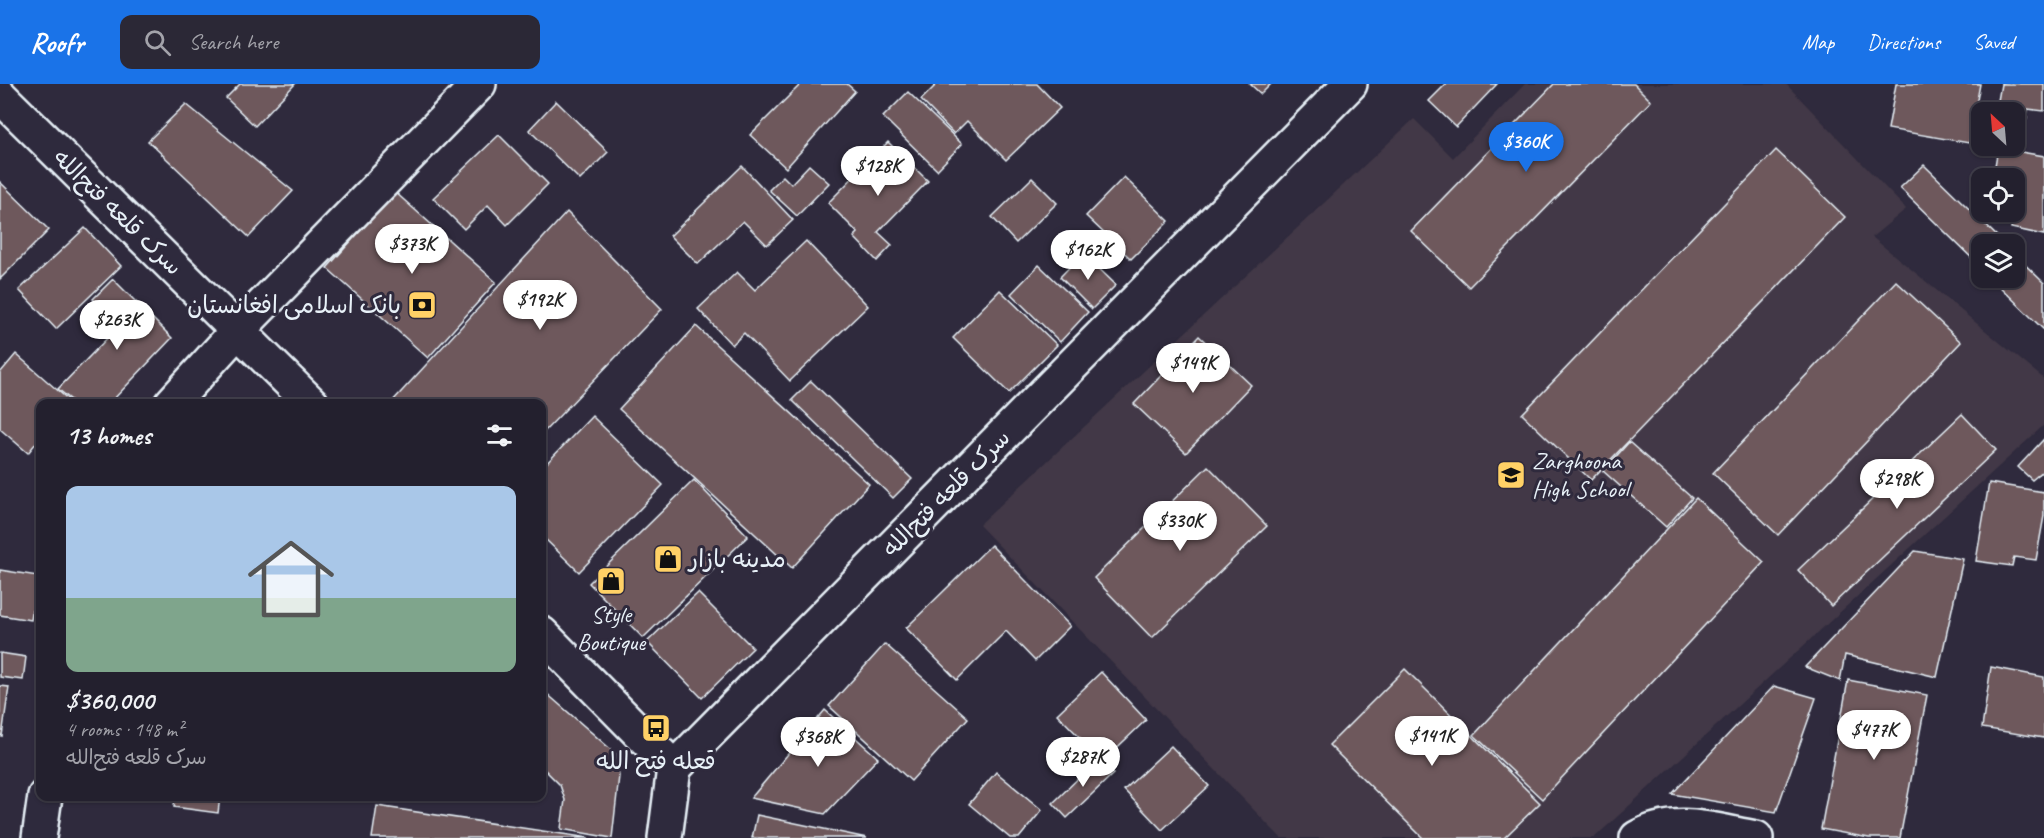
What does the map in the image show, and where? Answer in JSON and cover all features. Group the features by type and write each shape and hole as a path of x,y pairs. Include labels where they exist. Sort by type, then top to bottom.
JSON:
{"main road":[{"path":"175,399 238,329 479,84"},
{"name":"سرک قلعه فتح‌الله","path":"674,768 1350,84"},
{"name":"سرک قلعه فتح‌الله","path":"0,96 307,399"},
{"path":"546,638 674,768 665,838"},
{"path":"39,838 44,801"},
{"path":"1637,838 1651,830 1676,825 1756,838"}],"shaded area":[{"name":"Zarghoona High School","path":"1525,84 1786,84 1906,209 1872,237 2044,379 2044,425 1594,838 1281,838 979,525 1414,119 1453,158"}],"building":[{"path":"240,84 295,84 255,126 226,98"},
{"path":"801,84 847,84 855,91 786,168 750,135"},
{"path":"937,84 1037,84 1060,108 1006,160 967,121 954,134 921,100"},
{"path":"1250,84 1271,84 1261,94"},
{"path":"1446,84 1497,84 1456,127 1429,101"},
{"path":"1554,84 1634,84 1651,101 1469,287 1411,231"},
{"path":"1896,84 1980,84 1977,102 1971,102 1969,143 1888,129"},
{"path":"2001,84 2044,84 2044,111 2028,109 2025,130 2025,102 1998,102"},
{"path":"908,92 962,144 937,170 883,117"},
{"path":"556,101 608,152 580,180 529,130"},
{"path":"186,104 293,191 249,237 148,141"},
{"path":"499,135 548,184 507,225 488,205 464,229 433,198"},
{"path":"888,142 928,181 878,232 892,245 877,261 854,237 858,233 828,203"},
{"path":"1776,150 1845,217 1591,480 1522,414"},
{"path":"2025,153 2044,156 2044,235 2011,228 2012,222 2025,222 2025,168 1995,168 1997,156 2025,156"},
{"path":"809,165 829,183 797,216 769,190 783,176 791,184"},
{"path":"1924,165 1971,211 1971,222 1982,222 1995,234 1971,234 1971,257 1900,188"},
{"path":"742,166 793,220 767,245 743,221 698,264 670,236"},
{"path":"1124,177 1169,221 1131,259 1086,216"},
{"path":"1032,178 1057,203 1016,243 992,217"},
{"path":"0,182 49,230 0,279"},
{"path":"395,192 496,282 428,358 327,268"},
{"path":"567,212 662,309 546,430 546,399 395,399"},
{"path":"85,228 121,266 56,329 19,290"},
{"path":"806,241 868,306 790,381 744,333 732,345 698,309 737,272 755,290"},
{"path":"1083,253 1116,285 1092,309 1060,277"},
{"path":"1039,265 1088,312 1060,342 1011,294"},
{"path":"2025,265 2044,283 2044,330 2001,288 2025,288"},
{"path":"113,279 172,338 114,399 70,399 58,389 120,325 93,299"},
{"path":"1896,281 1961,342 1778,535 1713,473"},
{"path":"1000,290 1057,345 1009,393 953,338"},
{"path":"696,326 869,484 792,568 619,409"},
{"path":"1199,336 1251,385 1186,453 1134,404"},
{"path":"16,354 68,399 36,399 36,443 28,453 0,429 0,373"},
{"path":"811,381 912,479 893,498 792,400"},
{"path":"1962,414 1996,450 1831,606 1798,570"},
{"path":"592,416 663,485 579,572 546,540 546,464"},
{"path":"2044,439 2044,470 2032,480 2018,467"},
{"path":"1629,442 1692,498 1666,527 1603,471"},
{"path":"1208,466 1267,526 1152,638 1094,578"},
{"name":"مدینه بازار","path":"694,480 748,536 643,638 589,583"},
{"path":"1989,483 2044,492 2044,516 2036,560 2014,557 2012,566 1976,561"},
{"path":"1696,498 1764,562 1542,799 1474,735"},
{"path":"991,545 1070,626 1035,661 1006,631 957,680 906,628"},
{"path":"1915,551 1963,559 1937,677 1845,655 1840,681 1805,667"},
{"path":"0,570 36,576 31,620 0,615"},
{"path":"698,593 753,648 702,698 647,642"},
{"path":"885,644 968,718 911,781 829,706"},
{"path":"0,653 26,657 23,680 0,677"},
{"path":"1991,667 2044,677 2044,738 1982,728"},
{"path":"1405,669 1540,803 1504,838 1423,838 1329,745"},
{"path":"1101,672 1146,720 1103,761 1057,714"},
{"path":"1848,680 1927,695 1900,838 1869,838 1821,829"},
{"path":"0,686 9,687 2,736 0,735"},
{"path":"1774,686 1816,698 1776,812 1672,794"},
{"path":"546,693 616,754 619,776 612,838 561,829 565,800 560,785 546,771"},
{"path":"825,710 878,758 825,814 751,798"},
{"path":"1171,746 1209,786 1162,830 1124,790"},
{"path":"1098,759 1113,774 1067,818 1053,803"},
{"path":"996,772 1042,810 1019,838 1010,838 969,804"},
{"path":"175,801 219,801 218,813 174,807"},
{"path":"377,806 589,838 372,838"},
{"path":"757,815 867,838 752,838"}],"place":[{"name":"بانک اسلامی افغانستان","path":"422,305"},
{"name":"Zarghoona High School","path":"1511,475"},
{"name":"مدینه بازار","path":"668,559"},
{"name":"Style Boutique","path":"611,581"},
{"name":"قعله فتح الله","path":"656,728"}]}
